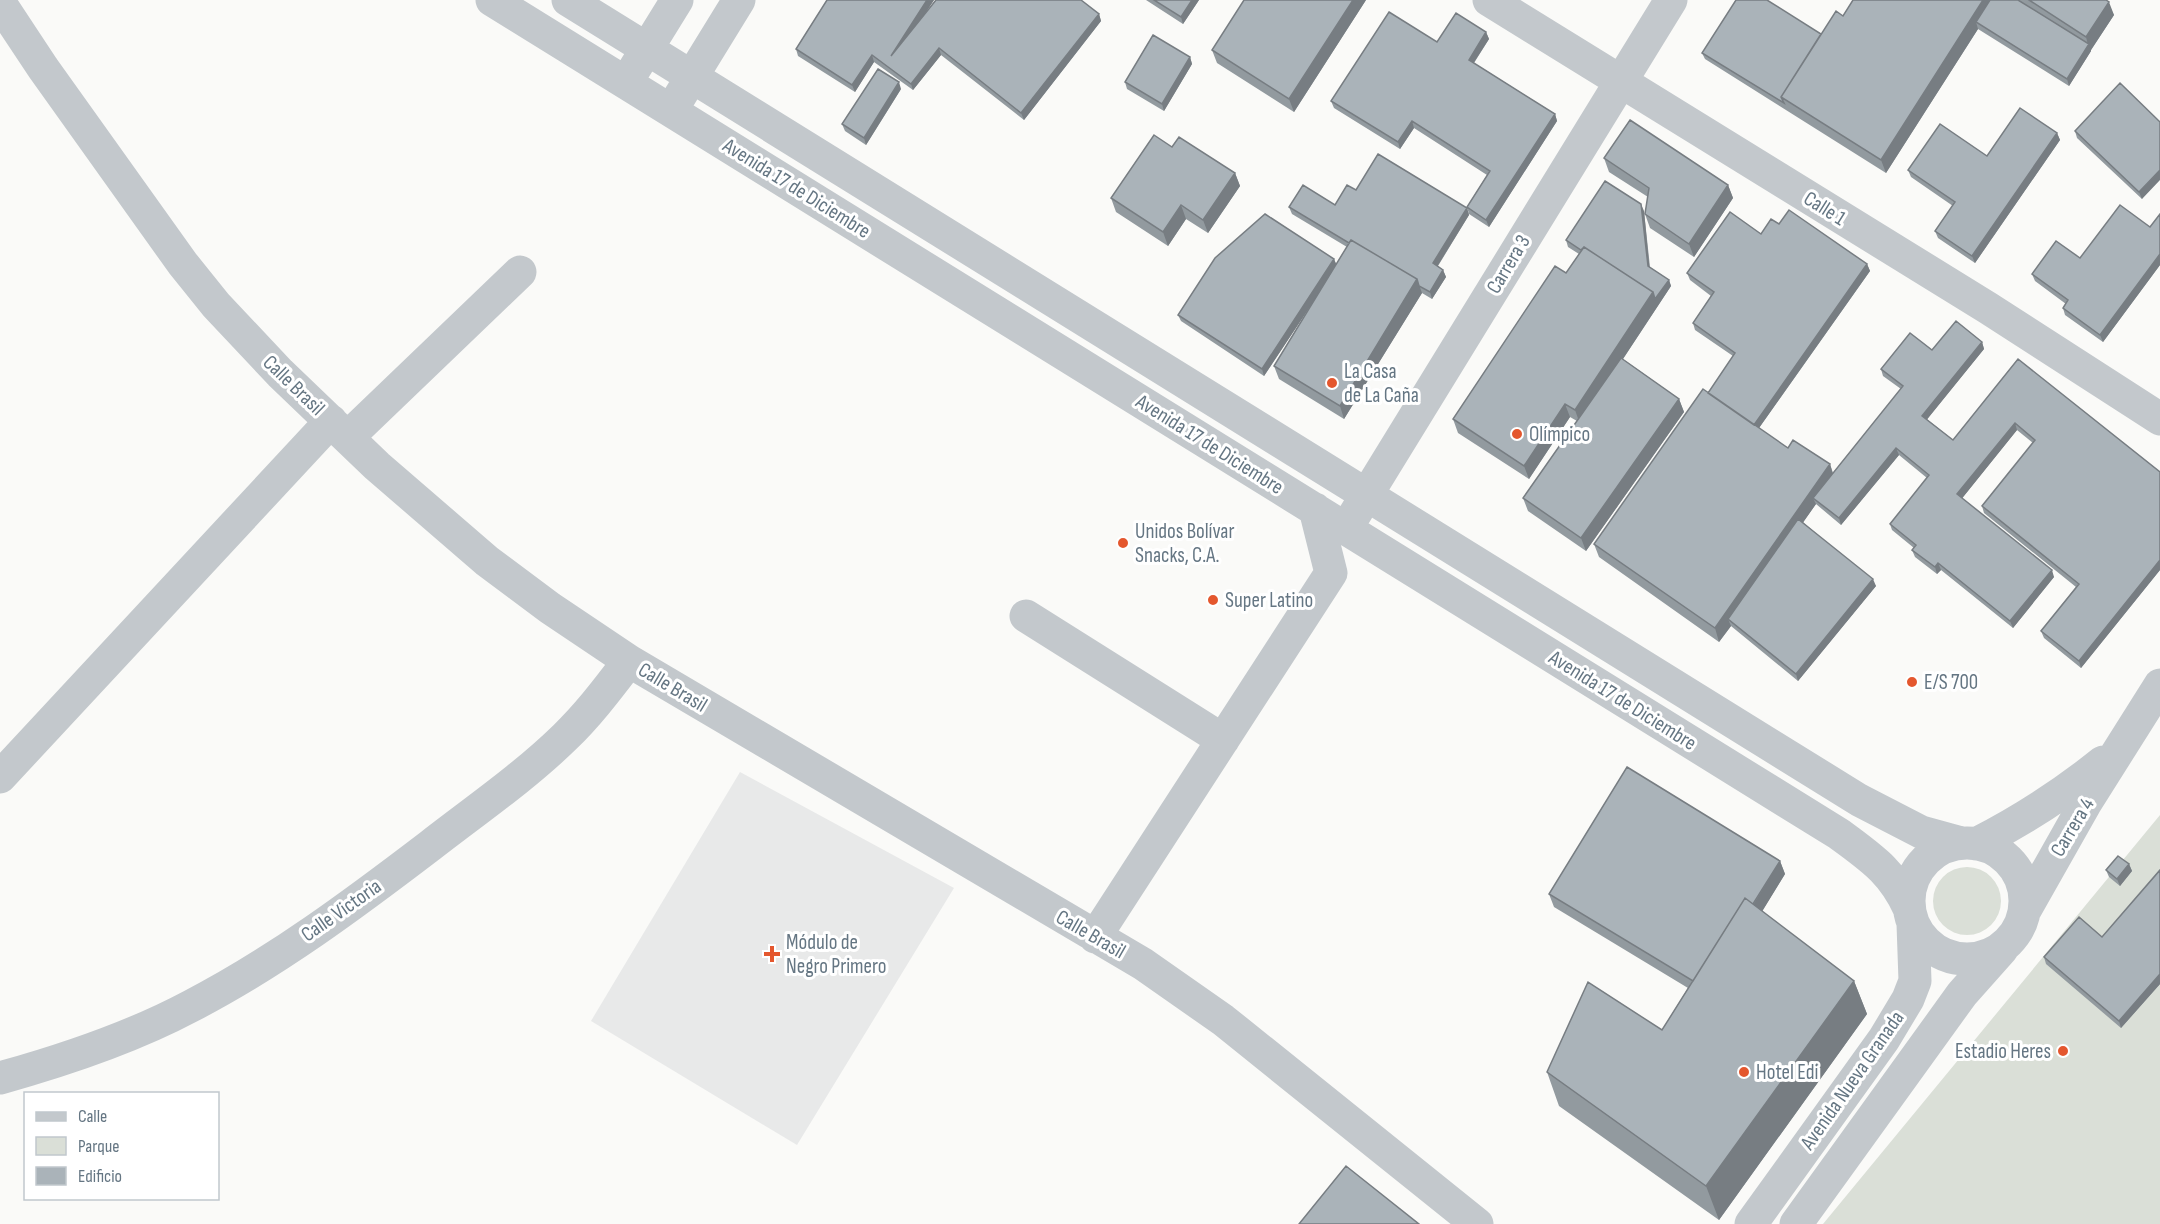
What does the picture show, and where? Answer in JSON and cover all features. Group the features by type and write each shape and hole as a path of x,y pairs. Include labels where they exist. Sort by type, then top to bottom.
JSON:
{"street":[{"name":"Avenida 17 de Diciembre","path":"492,0 1839,834 1889,873 1901,891 1911,916"},
{"name":"Avenida 17 de Diciembre","path":"568,0 1859,800 1913,829 1968,844"},
{"path":"626,83 677,0"},
{"path":"671,111 739,0"},
{"name":"Calle 1","path":"1489,0 1988,308 2160,419"},
{"name":"Carrera 3","path":"1346,529 1671,0"},
{"name":"Calle Brasil","path":"0,3 183,264 216,305 280,373 377,466 487,561 550,608 629,661 1143,964 1223,1020 1477,1224"},
{"path":"0,777 339,429 520,272"},
{"path":"1095,936 1331,573 1315,509"},
{"path":"1026,616 1223,740"},
{"name":"Calle Victoria","path":"7,1067 56,1062 120,1038 188,1008 281,952 372,890 565,738 629,661"},
{"name":"Carrera 4","path":"2025,910 2065,838 2160,685"},
{"path":"2121,746 2160,717"},
{"name":"Carrera 4","path":"1968,844 2005,829 2055,798 2121,746"},
{"path":"1968,844 1991,847 2004,855 2022,880 2026,894 2025,910 2021,924 2013,938 2002,949 1974,960 1959,960 1944,955 1920,937 1911,916 1909,893 1913,878 1921,865 1946,847 1968,844"},
{"name":"Avenida Nueva Granada","path":"1751,1224 1884,1039 1908,999 1915,981 1911,916"},
{"name":"Avenida Nueva Granada","path":"1796,1224 1962,994 2002,949"}],"shaded area":[{"name":"Módulo de Negro Primero","path":"740,772 954,888 797,1145 591,1021"}],"green space":[{"name":"Estadio Heres","path":"2160,815 2160,1224 1823,1224"},
{"path":"1967,867 1980,870 1991,877 1998,888 2001,901 1998,914 1991,925 1980,932 1967,935 1954,932 1943,925 1936,914 1933,901 1936,888 1943,877 1954,870"}],"building":[{"path":"827,0 927,0 891,56 936,0 1081,0 1099,14 1021,113 939,48 911,84 872,55 852,85 796,49"},
{"path":"1154,0 1192,0 1181,17"},
{"path":"1244,0 1353,0 1289,99 1212,50"},
{"path":"1736,0 1767,0 1821,34 1781,97 1784,103 1702,53"},
{"path":"1853,0 1983,0 1881,160 1781,97 1836,11 1843,16"},
{"path":"1990,0 2018,0 2089,44 2067,79 1976,22"},
{"path":"2029,0 2106,0 2109,2 2086,37"},
{"path":"1389,12 1437,42 1456,13 1486,32 1469,60 1555,114 1486,220 1467,207 1490,171 1412,121 1398,142 1331,101"},
{"path":"1153,35 1190,57 1162,104 1125,82"},
{"path":"878,69 899,82 864,138 842,124"},
{"path":"2120,83 2160,122 2160,170 2139,192 2075,131"},
{"path":"2020,108 2057,133 1972,256 1935,231 1955,202 1908,170 1940,124 1987,156"},
{"path":"1630,120 1728,185 1689,244 1645,214 1649,188 1604,158"},
{"path":"1154,135 1172,147 1179,137 1235,173 1203,220 1181,205 1163,232 1111,198"},
{"path":"1378,154 1467,208 1433,263 1443,270 1430,292 1419,286 1417,279 1351,240 1349,243 1289,207 1303,185 1335,205 1347,185 1356,190"},
{"path":"1605,181 1641,204 1648,266 1669,280 1655,299 1653,292 1584,247 1581,250 1566,240"},
{"path":"2120,205 2150,227 2160,214 2160,254 2100,335 2063,308 2068,300 2032,274 2056,241 2080,258"},
{"path":"1789,210 1867,264 1754,425 1708,393 1735,353 1693,323 1714,292 1687,273 1730,212 1761,234 1771,219 1779,224"},
{"path":"1265,214 1334,259 1262,369 1178,315 1215,258"},
{"path":"1351,240 1417,279 1340,406 1274,366"},
{"path":"1584,247 1653,292 1575,410 1565,404 1524,466 1453,419 1555,266 1566,273"},
{"path":"1956,321 1982,342 1922,416 1953,440 2018,359 2160,472 2160,560 2079,661 2041,631 2079,584 1982,506 2035,440 2015,423 1957,494 2052,570 2010,621 1938,563 1935,567 1912,550 1916,545 1890,524 1929,475 1896,448 1839,518 1813,498 1903,386 1881,369 1910,333 1932,350"},
{"path":"1621,358 1679,399 1581,538 1523,498"},
{"path":"1703,389 1788,448 1793,440 1830,464 1715,628 1594,544"},
{"path":"1798,519 1873,579 1796,674 1728,619"},
{"path":"1627,767 1780,861 1753,904 1745,898 1693,981 1549,894"},
{"path":"2118,856 2129,864 2117,879 2106,870"},
{"path":"2160,870 2160,974 2119,1021 2044,957 2079,917 2102,937"},
{"path":"1745,898 1854,981 1706,1186 1547,1072 1588,982 1662,1030"},
{"path":"1346,1166 1419,1224 1299,1224"}],"place":[{"name":"La Casa de La Caña","path":"1332,383"},
{"name":"Olímpico","path":"1517,434"},
{"name":"Unidos Bolívar Snacks, C.A.","path":"1123,543"},
{"name":"Super Latino","path":"1213,600"},
{"name":"E/S 700","path":"1912,682"},
{"name":"Módulo de Negro Primero","path":"772,954"},
{"name":"Estadio Heres","path":"2063,1051"},
{"name":"Hotel Edi","path":"1744,1072"}]}
